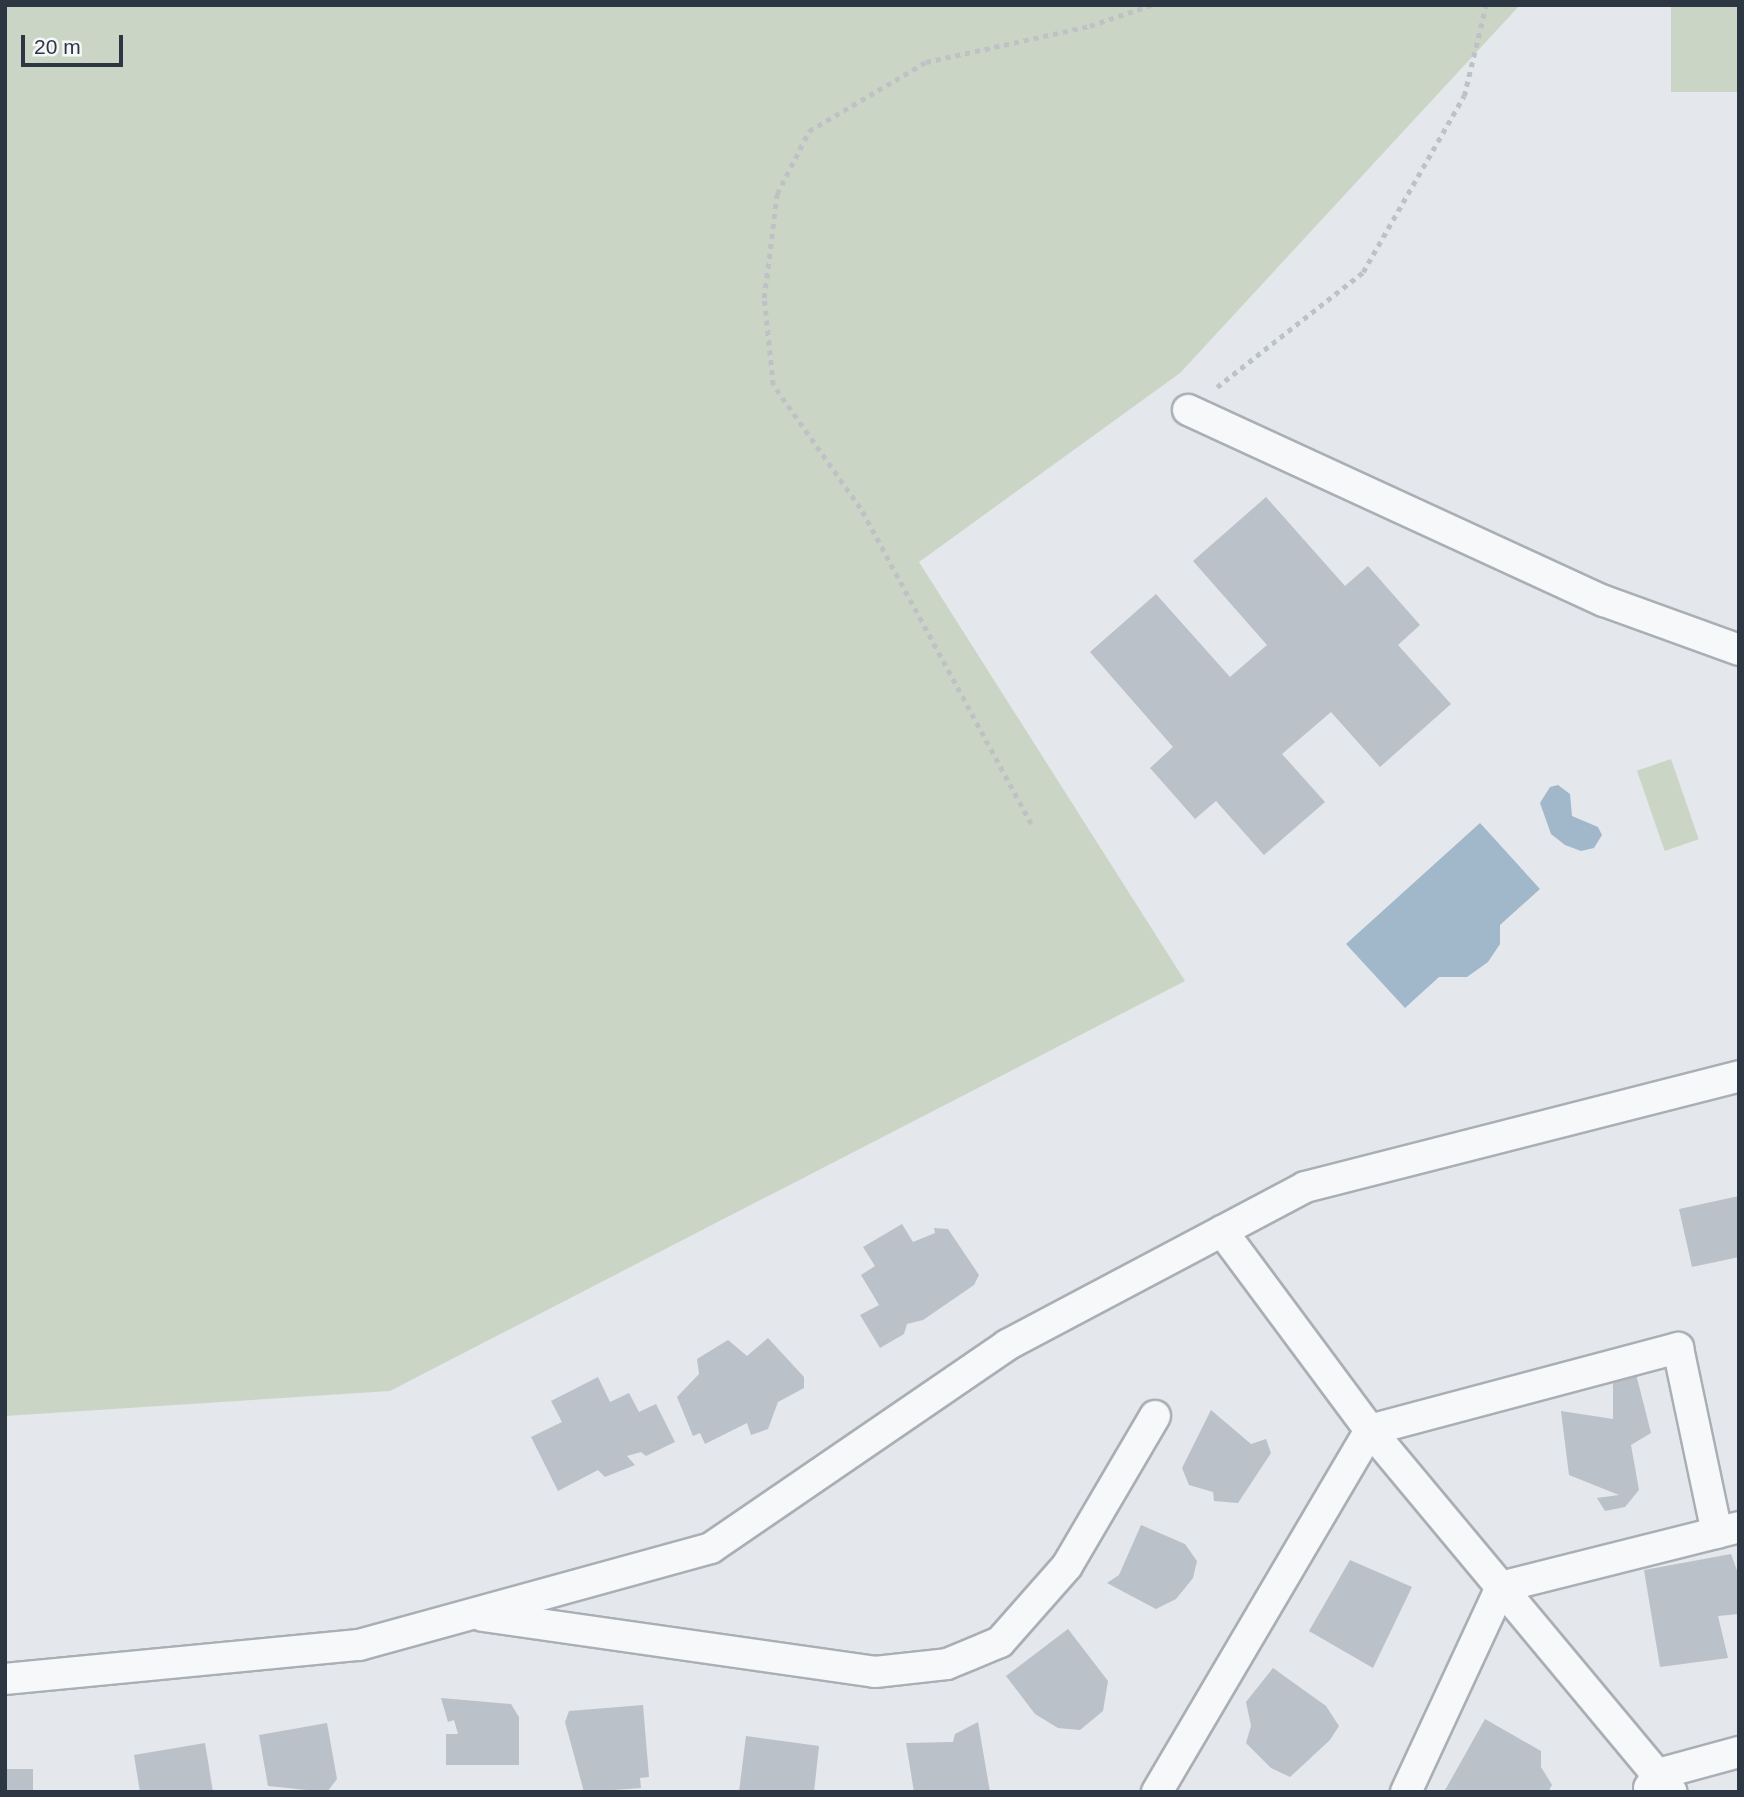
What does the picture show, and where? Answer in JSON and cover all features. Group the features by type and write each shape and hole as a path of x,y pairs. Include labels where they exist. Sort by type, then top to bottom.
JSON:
{"street":[{"path":"1188,410 1604,601 1739,650"},
{"path":"5,1679 359,1644 711,1548 1007,1345 1305,1187 1739,1076"},
{"path":"1222,1231 1370,1430 1501,1587 1659,1786 1739,1752"},
{"path":"1157,1792 1370,1430 1678,1348 1728,1530 1501,1587"},
{"path":"470,1614 875,1672 947,1664 1000,1642 1067,1566 1155,1416"},
{"path":"1406,1792 1501,1587"}],"path":[{"path":"1031,824 860,508 773,385 764,298 777,194 809,131 926,62 1090,26 1151,5"},
{"path":"1188,410 1363,272 1464,96 1486,5"}],"green space":[{"path":"5,5 1520,5 1180,373 919,562 1185,981 390,1391 5,1416"},
{"path":"1671,5 1739,5 1739,92 1671,92"},
{"path":"1671,759 1699,839 1665,851 1637,771"}],"water":[{"path":"1558,785 1570,794 1572,816 1598,827 1602,835 1594,848 1581,851 1565,845 1551,834 1540,803 1550,787"},
{"path":"1480,823 1540,889 1500,925 1500,944 1488,962 1467,977 1439,977 1405,1008 1346,944"}],"building":[{"path":"1266,497 1345,586 1368,566 1420,625 1398,645 1451,704 1380,767 1331,712 1282,754 1325,802 1264,855 1216,801 1195,819 1150,768 1173,747 1090,652 1156,594 1230,677 1267,645 1193,561"},
{"path":"1739,1196 1739,1257 1692,1267 1679,1209"},
{"path":"902,1224 913,1242 935,1233 934,1228 948,1229 979,1275 974,1285 923,1320 907,1324 904,1334 880,1348 860,1315 879,1305 861,1275 875,1266 863,1247"},
{"path":"768,1338 804,1377 804,1388 778,1402 768,1429 751,1435 747,1423 705,1444 700,1433 693,1436 677,1397 699,1374 697,1359 728,1340 747,1356"},
{"path":"1636,1374 1651,1433 1631,1445 1639,1490 1625,1507 1605,1511 1597,1498 1619,1495 1569,1475 1561,1411 1613,1419 1613,1379"},
{"path":"598,1377 610,1402 629,1393 639,1412 656,1404 675,1442 646,1456 641,1452 627,1456 635,1465 605,1477 598,1470 558,1491 531,1437 562,1422 551,1401"},
{"path":"1211,1410 1251,1444 1266,1439 1271,1453 1238,1503 1214,1501 1213,1492 1189,1485 1182,1468"},
{"path":"1141,1525 1185,1544 1197,1561 1193,1578 1176,1599 1156,1609 1107,1583 1119,1575"},
{"path":"1731,1554 1739,1576 1739,1614 1718,1616 1728,1658 1660,1667 1644,1570"},
{"path":"1350,1560 1412,1587 1373,1668 1309,1631"},
{"path":"1068,1629 1108,1681 1103,1711 1080,1730 1058,1728 1035,1714 1006,1676"},
{"path":"1273,1668 1326,1706 1339,1726 1330,1740 1290,1777 1271,1768 1246,1743 1251,1726 1246,1702"},
{"path":"441,1698 511,1704 519,1717 519,1765 446,1765 446,1734 458,1734 454,1720 448,1722"},
{"path":"643,1705 649,1777 640,1778 641,1788 584,1792 565,1722 569,1711"},
{"path":"1485,1719 1541,1751 1541,1767 1552,1785 1548,1792 1444,1792"},
{"path":"978,1722 990,1792 914,1792 906,1743 953,1742 955,1734"},
{"path":"327,1723 337,1779 327,1792 268,1786 259,1735"},
{"path":"746,1736 819,1746 814,1792 739,1792"},
{"path":"205,1743 213,1792 140,1792 134,1755"},
{"path":"5,1769 33,1769 33,1792 5,1792"}]}
